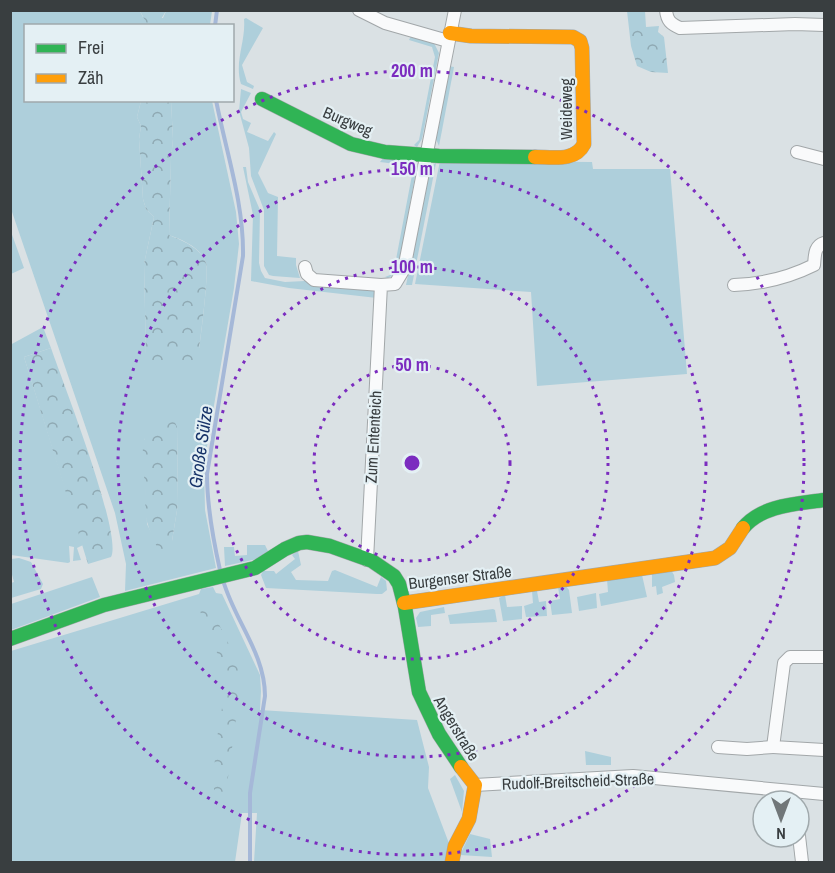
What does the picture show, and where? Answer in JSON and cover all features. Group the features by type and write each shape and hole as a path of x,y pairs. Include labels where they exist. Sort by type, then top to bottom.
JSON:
{"street":[{"path":"359,10 385,23 449,37"},
{"path":"305,267 307,274 314,280 381,285 395,284 404,269 455,10"},
{"path":"666,10 667,19 672,25 680,28 825,25"},
{"name":"Weideweg","path":"426,156 570,157 583,149 585,141 580,40 573,37 449,37"},
{"name":"Burgweg","path":"262,99 351,144 385,152 426,156"},
{"path":"797,152 825,159"},
{"path":"734,285 759,284 796,274 814,265 817,247 825,243"},
{"name":"Zum Ententeich","path":"367,560 381,285"},
{"name":"Burgenser Straße","path":"10,639 117,601 258,567 287,547 306,542 332,546 392,573 398,582 404,603 715,558 728,551 748,522 755,518 778,509 825,500"},
{"name":"Angerstraße","path":"404,603 415,677 422,703 460,766 475,785 469,819 455,846 452,862"},
{"path":"773,747 784,663 796,655 825,657"},
{"path":"718,747 825,750"},
{"name":"Rudolf-Breitscheid-Straße","path":"475,785 633,776 751,791"}],"green space":[{"path":"140,10 166,11 158,24 147,24"},
{"path":"10,11 140,11 143,17 163,18 166,11 212,11 210,24 24,24 24,102 141,102 137,117 141,126 139,139 143,199 146,209 154,217 144,264 146,355 199,349 206,291 207,269 203,257 195,248 169,235 173,139 171,102 212,102 236,212 239,244 234,288 204,464 205,510 216,568 125,591 126,564 115,513 11,209","holes":["177,427 178,504 172,541 154,538 147,524 144,439"]},
{"path":"627,11 645,11 646,27 659,26 658,32 664,37 668,73 651,72 637,66 631,46"},
{"path":"244,19 263,28 242,65 247,82 254,86 253,89 241,84 239,76 239,59"},
{"path":"411,36 434,43 439,53 422,139 417,147 414,145 419,140 435,57 432,47 409,40"},
{"path":"448,66 454,67 439,146 435,137"},
{"path":"241,89 251,93 241,112 243,119 251,123 247,132 268,141 274,132 276,134 258,173 268,193 278,197 277,256 296,258 300,278 269,275 264,266 264,210 251,176 249,148 239,111"},
{"path":"141,102 171,102 173,139 169,235 185,242 200,253 207,269 199,349 195,362 175,368 159,364 146,356 144,264 154,217 146,209 143,199 139,139 141,126 137,117"},
{"path":"384,157 412,162 416,171 399,264 395,274 388,278 385,277 394,270 412,175 404,165 380,162"},
{"path":"440,161 592,162 593,169 670,169 687,374 537,386 531,292 415,284"},
{"path":"436,163 412,285 406,285 430,167"},
{"path":"243,167 246,167 248,182 260,210 259,263 265,278 285,282 305,281 375,288 377,298 289,288 251,281 253,215"},
{"path":"10,229 24,268 11,274 10,274"},
{"path":"43,327 51,348 24,357 83,545 77,548 81,560 73,561 74,547 69,546 70,562 68,563 11,555 10,345"},
{"path":"51,348 100,490 112,543 111,557 88,564 24,357"},
{"path":"168,417 174,420 177,427 178,504 172,541 170,546 162,549 157,547 146,517 143,445 150,426 157,420"},
{"path":"247,545 265,545 268,551 262,558 225,566 224,547 234,547 235,556 247,555"},
{"path":"298,551 301,565 291,572 296,580 328,581 332,571 335,570 377,587 381,577 386,581 387,590 382,594 377,594 266,588 261,575 263,571 274,571 276,574 295,559 292,555"},
{"path":"19,558 31,562 43,584 41,589 11,598 11,583 14,582 11,559"},
{"path":"671,570 675,582 662,587 663,593 657,595 656,586 652,587 652,573"},
{"path":"642,575 647,597 601,606 599,594 608,592 607,579"},
{"path":"92,577 100,597 11,630 11,604"},
{"path":"566,586 569,590 572,613 552,615 550,601 560,599 558,587"},
{"path":"213,587 216,593 222,594 260,675 260,710 417,720 429,767 428,788 450,846 446,862 254,862 257,813 242,813 235,862 11,862 11,651 199,594 201,589"},
{"path":"532,591 537,591 539,602 546,601 547,616 526,617 524,606 533,603"},
{"path":"596,593 597,608 579,611 577,597"},
{"path":"505,595 507,607 522,606 522,619 503,621 499,598"},
{"path":"198,596 205,596 240,667 239,697 226,792 214,791 215,750 228,672 203,628"},
{"path":"444,607 445,613 431,615 431,626 418,627 416,618 420,612"},
{"path":"493,609 497,622 450,624 448,615"},
{"path":"585,751 611,757 611,765 586,765"},
{"path":"455,775 464,791 462,812 450,779"},
{"path":"470,834 490,839 492,857 460,855"}],"waterway":[{"name":"Große Sülze","path":"215,24 217,10"},
{"name":"Große Sülze","path":"216,102 238,197 243,236 243,256 207,474 211,522 220,570"},
{"name":"Große Sülze","path":"223,580 234,609 255,651 264,680 265,696 250,793 250,862"}],"traffic: fast":[{"path":"262,99 351,144 385,152 439,156 535,157"},
{"path":"743,528 751,520 770,510 824,500"},
{"path":"10,639 104,605 255,568 299,543 330,546 372,561 394,576 399,584 419,692 439,734 461,767"}],"traffic: slow":[{"path":"450,33 471,36 573,37 580,41 584,144 580,150 569,156 535,157"},
{"path":"404,603 715,558 730,548 743,528"},
{"path":"452,862 455,846 469,819 475,785 461,767"}]}
